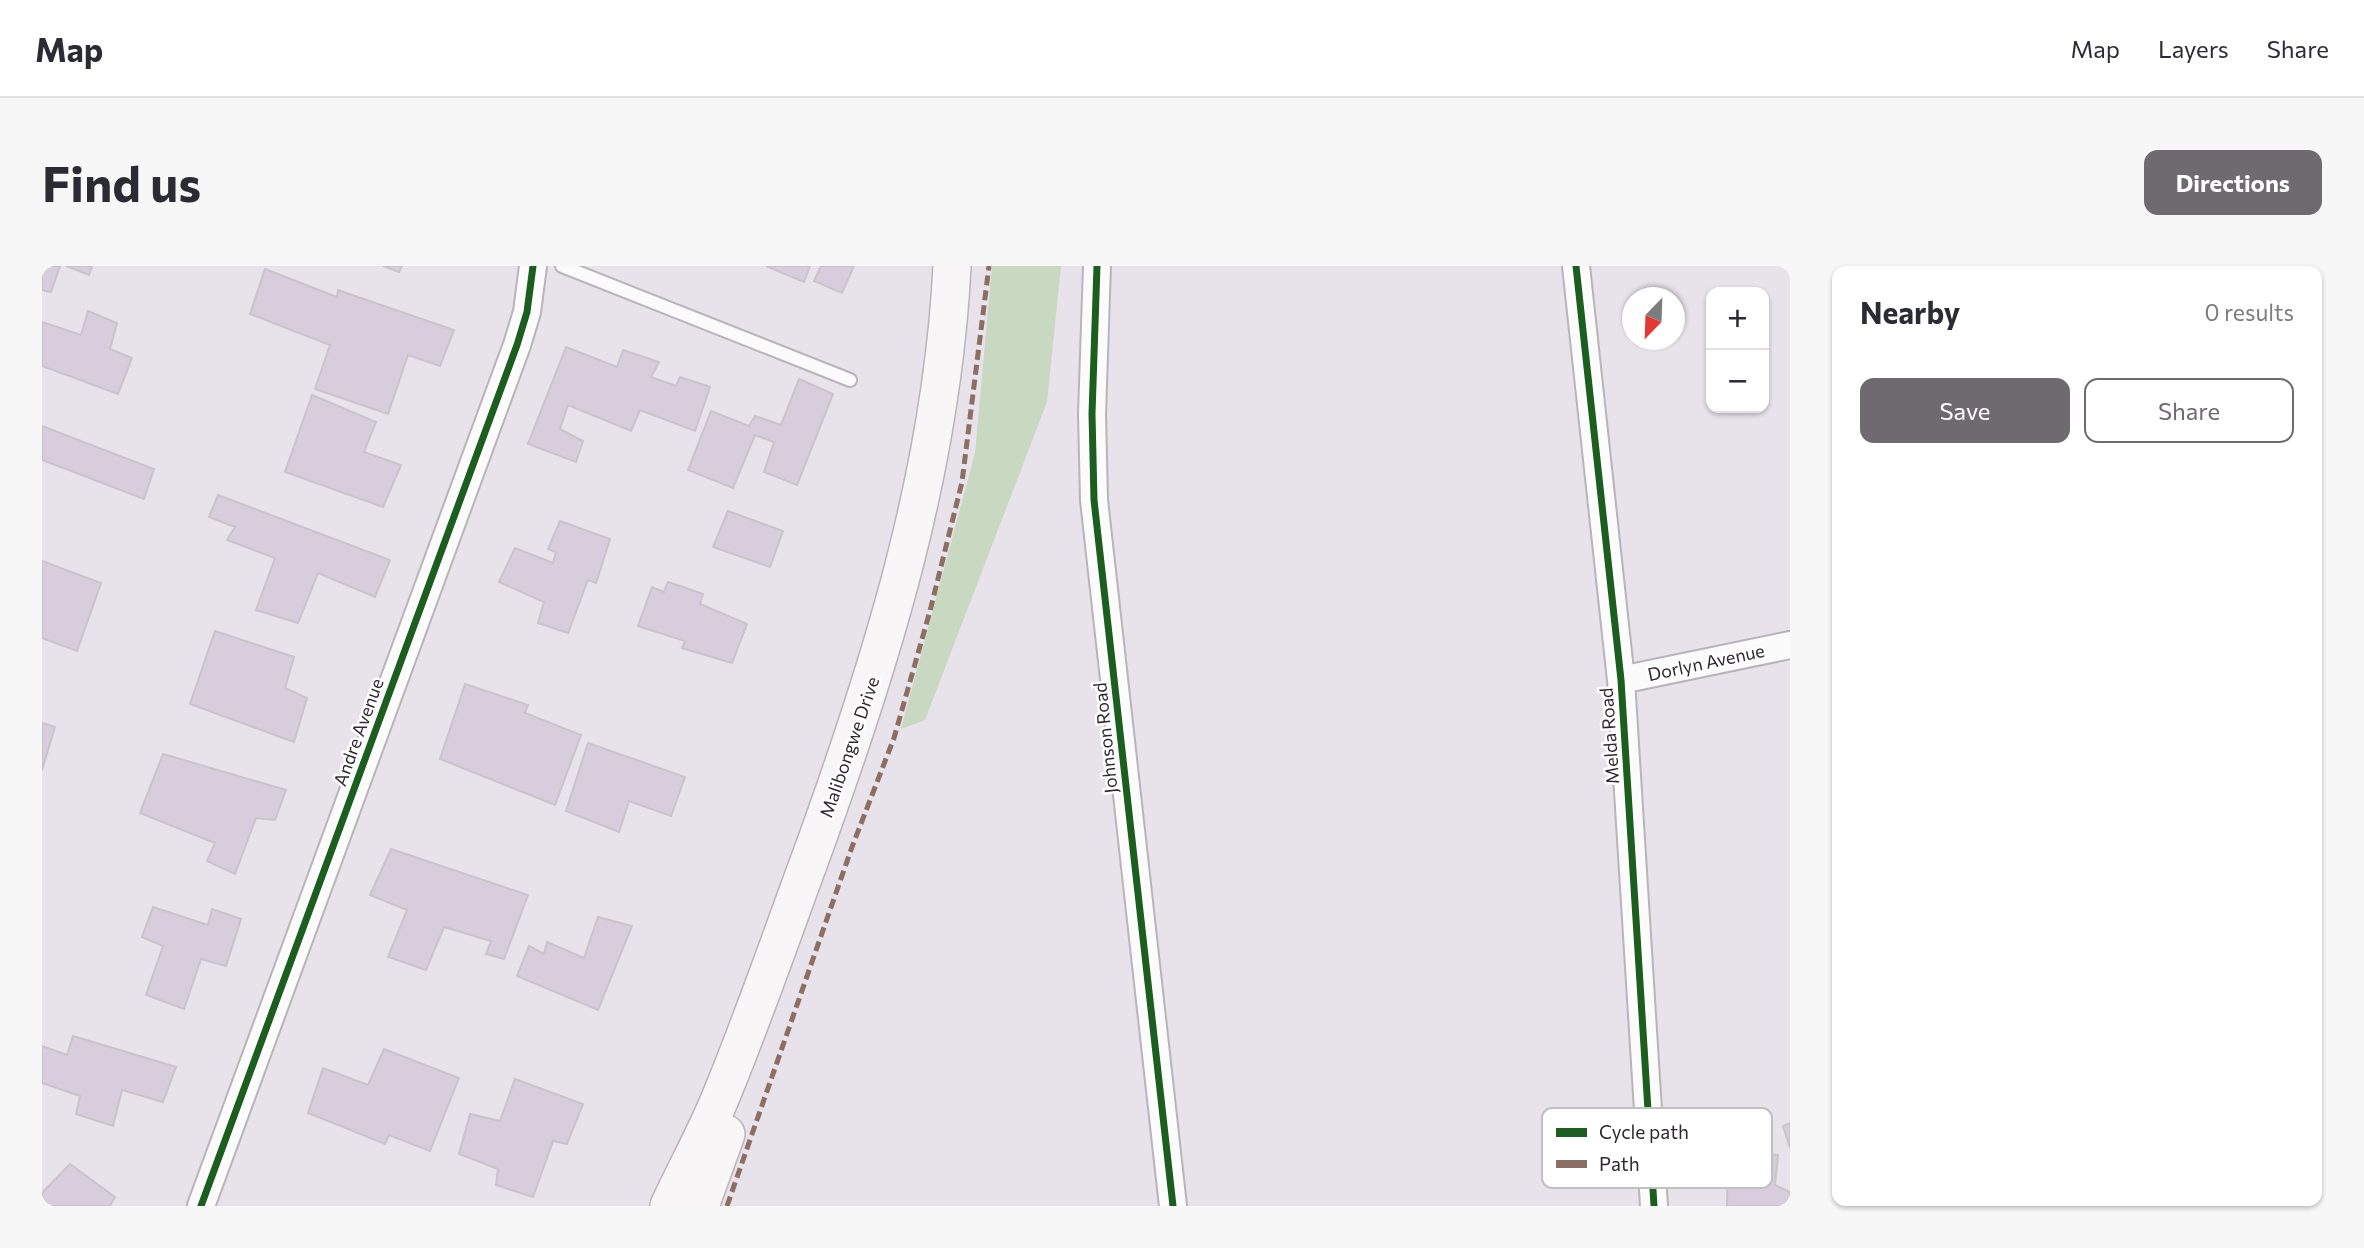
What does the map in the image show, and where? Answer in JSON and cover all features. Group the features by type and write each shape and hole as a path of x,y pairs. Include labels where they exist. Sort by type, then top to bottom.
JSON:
{"main road":[{"name":"Malibongwe Drive","path":"669,1206 717,1105 757,1006 880,655 928,472 952,266"},
{"name":"Malibongwe Drive","path":"700,1206 842,816 894,664 942,472 967,266"}],"street":[{"name":"Andre Avenue","path":"201,1206 517,345 527,312 533,266"},
{"name":"Johnson Road","path":"1097,266 1092,414 1094,500 1173,1206"},
{"name":"Melda Road","path":"1576,266 1621,680 1648,1108"},
{"name":"Dorlyn Avenue","path":"1621,680 1790,645"},
{"name":"Melda Road","path":"1653,1188 1654,1206"}],"lane":[{"path":"562,266 850,380"}],"green space":[{"path":"992,266 1061,266 1047,402 925,720 901,729 975,453"}],"building":[{"path":"42,266 60,266 51,292 42,290"},
{"path":"66,266 92,266 89,275"},
{"path":"383,266 402,266 399,272"},
{"path":"766,266 810,266 804,282"},
{"path":"821,266 854,266 842,293 814,281"},
{"path":"265,269 337,297 338,290 454,330 440,366 408,355 388,414 315,389 330,345 250,314"},
{"path":"88,311 117,323 110,349 132,358 118,394 42,366 42,322 81,335"},
{"path":"566,347 617,367 623,350 659,362 651,377 676,386 680,377 710,387 695,431 640,410 631,431 568,405 560,429 583,441 576,462 528,444"},
{"path":"799,379 833,394 797,485 764,472 774,442 755,435 733,488 688,470 711,411 749,426 755,416 781,425"},
{"path":"312,395 376,422 364,452 401,465 383,507 285,472"},
{"path":"42,426 154,469 144,499 42,460"},
{"path":"218,495 390,560 375,597 318,573 298,623 256,610 275,558 227,540 235,527 209,517"},
{"path":"728,511 783,531 770,567 713,547"},
{"path":"560,521 610,539 596,583 588,580 568,633 538,623 544,602 499,582 515,548 553,563 556,552 548,549"},
{"path":"42,561 101,583 77,651 42,638"},
{"path":"668,582 703,594 700,604 747,624 732,663 682,648 685,641 638,626 652,587 664,592"},
{"path":"215,631 294,657 285,688 307,698 294,742 190,704"},
{"path":"465,684 528,705 525,713 581,735 555,805 440,759"},
{"path":"42,723 55,727 42,770"},
{"path":"588,743 685,777 671,816 629,801 619,832 566,811"},
{"path":"163,754 286,790 275,820 256,818 235,874 207,861 215,843 140,813"},
{"path":"391,849 528,895 504,959 486,954 491,941 444,927 426,970 388,957 407,910 370,895"},
{"path":"153,907 208,925 212,909 241,919 226,966 201,959 184,1009 146,995 163,946 142,937"},
{"path":"598,917 632,926 598,1010 517,976 529,946 544,954 547,942 584,958"},
{"path":"73,1036 176,1067 163,1102 122,1090 113,1126 76,1114 80,1096 42,1083 42,1046 67,1055"},
{"path":"384,1049 459,1078 430,1151 389,1135 385,1144 308,1113 323,1068 368,1085"},
{"path":"515,1079 583,1104 567,1144 553,1141 533,1197 496,1185 498,1169 459,1154 470,1114 500,1121"},
{"path":"1790,1123 1790,1148 1783,1126"},
{"path":"1772,1154 1778,1155 1775,1185 1790,1192 1790,1206 1727,1206 1727,1188 1772,1188"},
{"path":"70,1164 115,1197 110,1206 42,1206 42,1193"}],"marked path":[{"path":"727,1206 852,847 894,738 930,611 962,482 989,266"}],"cycle path":[{"path":"201,1206 517,345 527,312 533,266"},
{"path":"1097,266 1092,414 1094,500 1173,1206"},
{"path":"1576,266 1621,680 1648,1108"},
{"path":"1653,1188 1654,1206"}]}
